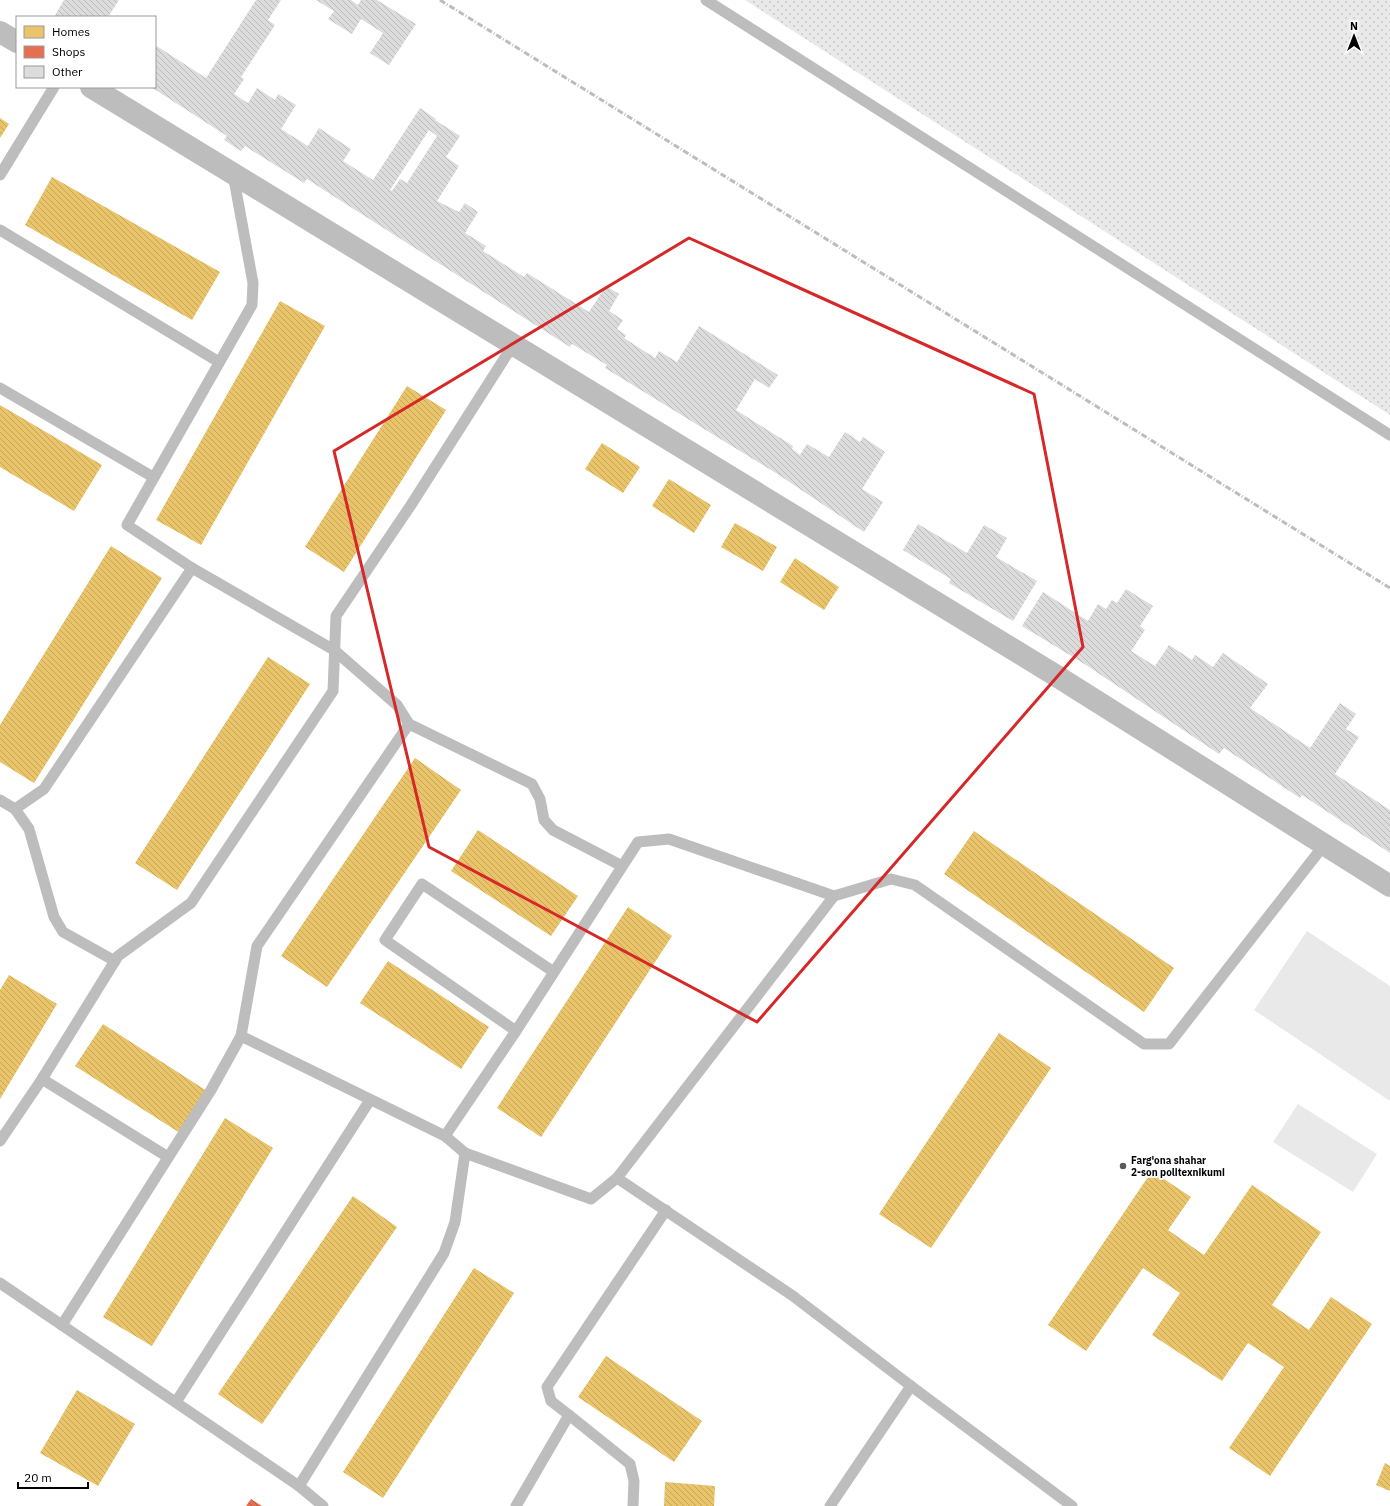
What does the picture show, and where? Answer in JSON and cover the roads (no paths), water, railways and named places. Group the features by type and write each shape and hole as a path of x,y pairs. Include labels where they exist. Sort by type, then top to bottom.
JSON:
{"street":[{"path":"0,32 16,41"},
{"path":"93,88 1055,675 1390,886"}],"lane":[{"path":"706,0 1390,435"},
{"path":"0,175 53,88"},
{"path":"233,174 253,283 252,305 127,525 192,568 334,650 398,705 409,724 532,784 540,799 544,820 553,830 622,866"},
{"path":"0,230 219,362"},
{"path":"0,1141 42,1079 118,956 190,904 333,691 336,616 411,505 513,345"},
{"path":"0,388 153,477"},
{"path":"15,809 44,789 192,568"},
{"path":"62,1325 211,1090 242,1036 257,946 409,724"},
{"path":"0,800 15,809 29,829 54,917 63,932 115,961"},
{"path":"445,1136 516,1031 638,842 669,839 834,896 891,879 915,885 1144,1044 1169,1044 1324,845"},
{"path":"516,1031 385,940 422,884 554,972"},
{"path":"242,1036 445,1136 465,1153 591,1199 617,1178 834,896"},
{"path":"42,1079 168,1157"},
{"path":"176,1402 370,1100"},
{"path":"299,1486 444,1253 455,1222 465,1153"},
{"path":"617,1178 793,1296 910,1386 1072,1506"},
{"path":"633,1506 634,1480 630,1464 551,1401 547,1387 666,1210"},
{"path":"0,1283 299,1486 323,1506"},
{"path":"830,1506 910,1386"},
{"path":"516,1506 569,1416"}],"railway":[{"path":"440,0 1390,588"}],"place":[{"name":"Farg'ona shahar 2-son politexnikumi","path":"1123,1166"}]}
